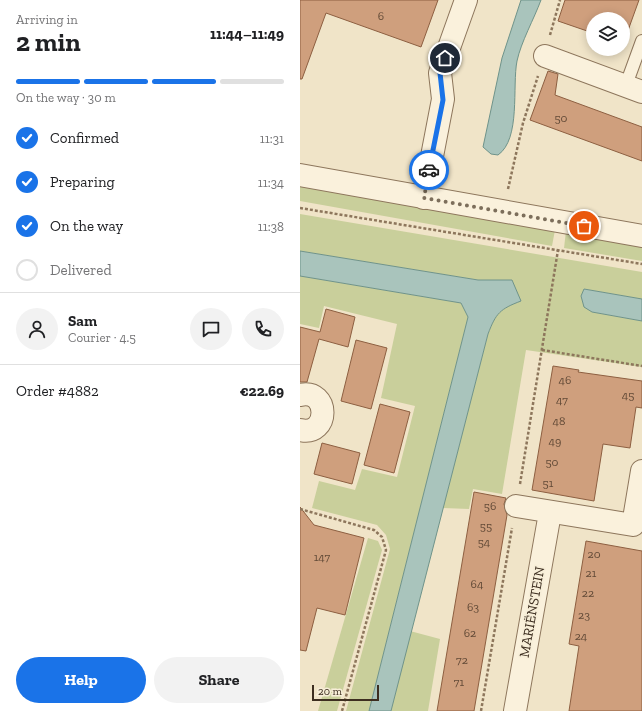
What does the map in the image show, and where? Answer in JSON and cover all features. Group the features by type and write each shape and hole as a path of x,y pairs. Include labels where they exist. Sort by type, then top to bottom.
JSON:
{"street":[{"path":"424,198 443,100 440,73 466,0"},
{"path":"545,56 634,88"},
{"path":"300,175 642,236"},
{"path":"300,395 313,396 318,400 323,411 323,418 315,428 310,430 300,430"},
{"path":"516,506 550,513 633,525 642,471"},
{"name":"MARIËNSTEIN","path":"515,711 550,513"}],"lane":[{"path":"634,88 642,40"}],"path":[{"path":"508,190 523,122 545,56 552,22 560,0"},
{"path":"300,208 642,264"},
{"path":"481,711 558,250"},
{"path":"542,350 642,366"},
{"path":"300,509 374,530 382,537 386,550 342,711"}],"green space":[{"path":"300,184 555,230 552,246 300,201"},
{"path":"300,214 642,272 642,299 584,289 592,312 642,321 642,367 526,350 502,494 473,489 469,509 443,508 488,334 494,317 505,307 513,281 478,280 300,251"},
{"path":"566,231 642,244 642,261 564,248"},
{"path":"300,276 461,303 468,317 369,711 346,711 390,549 386,535 377,525 312,508 319,481 355,490 362,469 397,477 415,406 381,398 397,324 324,306 319,328 300,324"},
{"path":"368,538 378,541 382,550 337,711 318,711"},
{"path":"410,631 440,639 428,711 391,711"}],"water":[{"path":"521,0 541,0 517,61 513,125 510,137 505,147 498,155 491,154 483,147 502,58"},
{"path":"300,251 478,280 512,280 521,301 503,309 496,316 488,334 391,711 369,711 468,317 461,303 300,276"},
{"path":"584,289 642,299 642,321 592,312 584,307 581,296"}],"building":[{"path":"300,0 438,0 421,47 326,13 302,79 300,79"},
{"path":"565,0 639,0 630,25 630,12 586,12 586,31 558,21"},
{"path":"548,71 558,74 555,95 642,127 642,161 530,120"},
{"path":"326,309 355,317 348,347 319,339 307,382 300,382 300,327 320,332"},
{"path":"356,340 387,348 371,409 341,401"},
{"path":"553,366 579,370 578,372 642,381 642,408 636,407 630,448 603,444 594,501 532,490"},
{"path":"380,404 410,412 394,473 364,465"},
{"path":"322,443 360,453 352,484 314,474"},
{"path":"474,492 506,498 504,504 507,515 474,711 437,711"},
{"path":"300,507 314,525 364,538 345,615 317,608 306,651 300,650"},
{"path":"586,541 642,551 642,711 569,711 579,646 569,644"}],"way so far":[{"path":"429,170 424,198 584,226"}],"route":[{"path":"429,170 443,100 440,73 445,58"}]}
